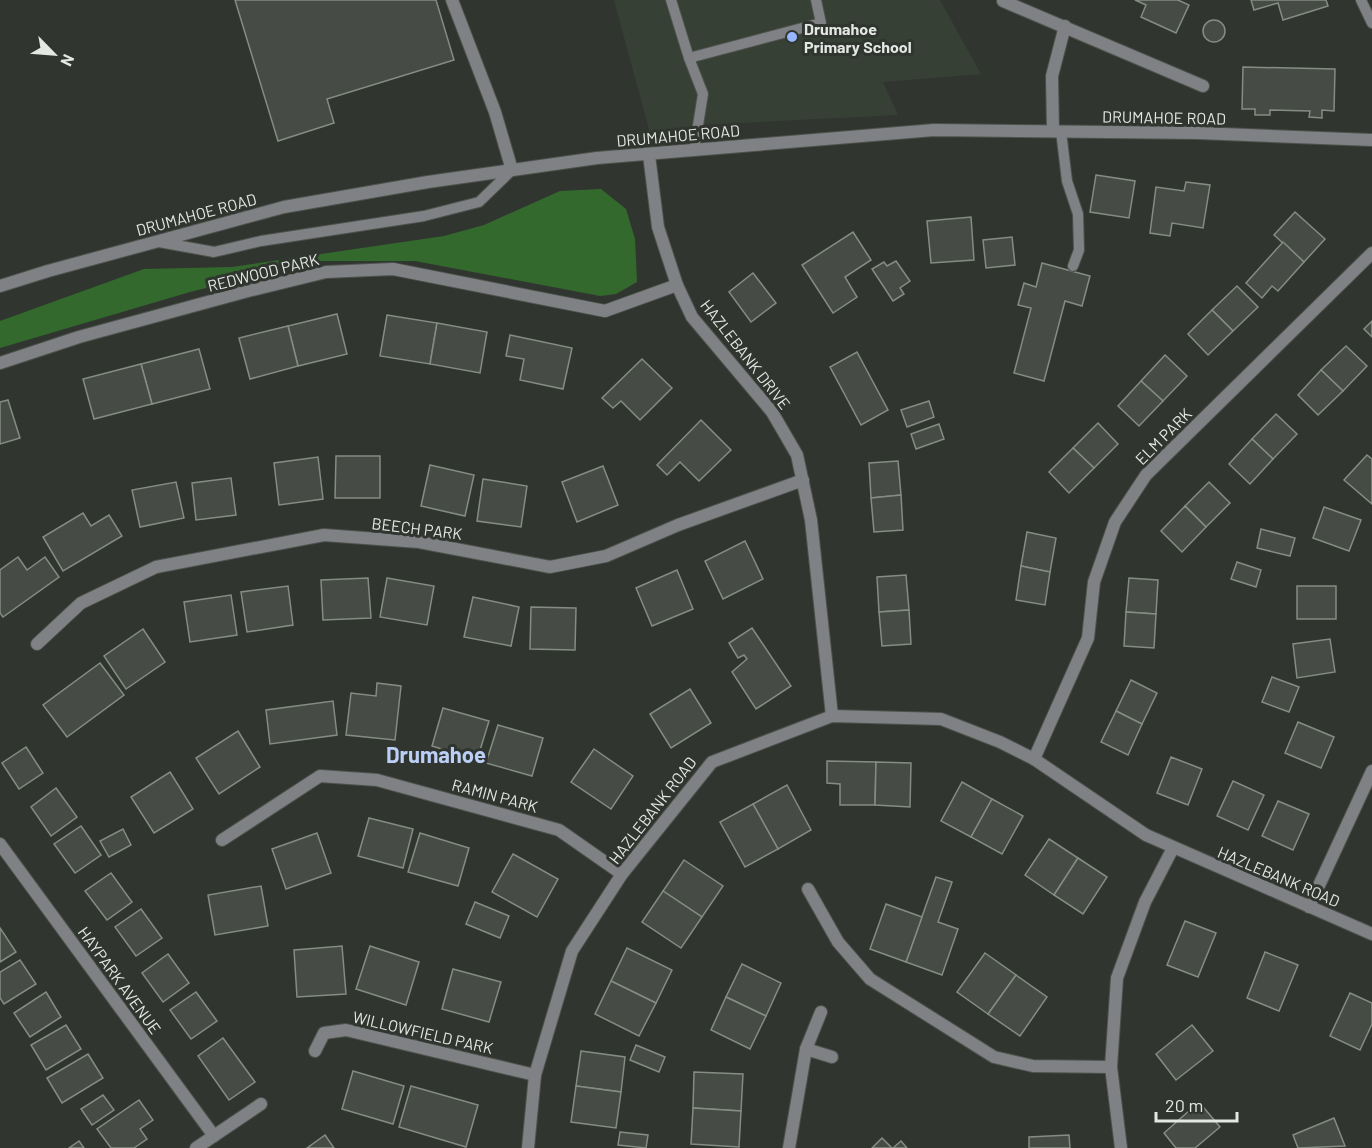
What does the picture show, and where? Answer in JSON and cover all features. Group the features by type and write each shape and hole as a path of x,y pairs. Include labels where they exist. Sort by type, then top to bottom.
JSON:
{"street":[{"path":"452,0 495,111 512,170"},
{"path":"1003,1 1203,86"},
{"path":"1057,131 1052,76 1065,26"},
{"name":"DRUMAHOE ROAD","path":"0,286 284,207 428,182 597,158 934,130 1198,133 1372,140"},
{"name":"HAZLEBANK DRIVE","path":"649,155 658,226 677,285 692,317 772,412 797,455 811,520 832,716"},
{"name":"ELM PARK","path":"1034,759 1088,638 1094,582 1115,522 1146,475 1372,254"},
{"name":"REDWOOD PARK","path":"0,363 90,334 326,272 393,269 605,311 677,285"},
{"name":"BEECH PARK","path":"37,644 81,603 156,567 324,535 419,542 550,567 606,556 678,525 803,480"},
{"name":"HAZLEBANK ROAD","path":"528,1148 535,1075 572,951 622,874 711,762 832,716 941,719 1000,742 1034,759 1146,835 1372,934"},
{"path":"1309,907 1372,771"},
{"name":"RAMIN PARK","path":"222,840 320,776 377,780 559,830 622,874"},
{"name":"HAYPARK AVENUE","path":"0,844 214,1136"},
{"path":"1121,1148 1111,1067 1116,978 1145,902 1173,848"},
{"path":"808,889 838,942 870,979 994,1057 1033,1066 1111,1067"},
{"path":"789,1148 806,1049 821,1012"},
{"name":"WILLOWFIELD PARK","path":"315,1051 324,1033 346,1030 535,1075"},
{"path":"806,1049 832,1057"},
{"path":"196,1148 261,1104"}],"lane":[{"path":"671,0 703,94 694,150"},
{"path":"689,58 821,23 816,0"},
{"path":"1361,0 1372,23"},
{"path":"1057,131 1067,181 1078,214 1079,250 1073,266"},
{"path":"158,241 214,252 261,241 424,216 479,202 512,170"}],"shaded area":[{"name":"Drumahoe Primary School","path":"614,0 940,0 981,74 883,82 898,115 698,125 650,133"}],"green space":[{"path":"601,189 626,209 635,239 637,282 616,294 600,296 415,261 315,261 190,292 0,348 0,321 144,269 232,267 444,236 484,225 560,191"}],"building":[{"path":"235,0 436,0 454,60 327,99 334,123 278,141"},
{"path":"1135,0 1178,0 1189,5 1176,33 1141,17 1146,5"},
{"path":"1251,0 1326,0 1328,6 1283,20 1278,3 1254,10"},
{"path":"1214,20 1222,23 1225,31 1222,39 1214,42 1206,39 1203,31 1206,23"},
{"path":"1243,67 1335,69 1334,111 1322,110 1322,118 1309,117 1310,111 1270,110 1270,115 1255,115 1255,109 1242,109"},
{"path":"1096,175 1135,181 1129,218 1090,212"},
{"path":"1186,182 1210,185 1203,228 1172,223 1170,236 1150,233 1156,187 1184,191"},
{"path":"1295,212 1325,239 1304,262 1274,235"},
{"path":"971,217 974,260 931,263 927,221"},
{"path":"853,232 871,260 845,277 857,297 833,313 802,265"},
{"path":"1012,237 1015,265 986,268 983,240"},
{"path":"1283,242 1304,262 1278,291 1272,286 1262,298 1246,283"},
{"path":"896,261 910,281 900,288 904,294 893,301 872,269 884,262 887,266"},
{"path":"1042,263 1090,276 1082,306 1065,301 1044,381 1014,373 1031,308 1018,305 1024,283 1036,287"},
{"path":"753,273 776,303 751,322 729,292"},
{"path":"1237,286 1258,307 1233,331 1212,310"},
{"path":"1212,310 1233,331 1208,355 1188,334"},
{"path":"337,314 347,354 298,366 288,326"},
{"path":"387,315 437,323 430,364 380,356"},
{"path":"1372,321 1372,337 1364,329"},
{"path":"437,323 487,332 480,373 430,364"},
{"path":"288,326 298,366 250,379 239,338"},
{"path":"510,335 572,348 563,389 520,380 524,359 506,356"},
{"path":"1346,346 1367,366 1343,391 1321,370"},
{"path":"199,349 210,389 152,404 141,364"},
{"path":"857,352 888,410 861,425 830,367"},
{"path":"1165,355 1187,376 1163,401 1141,381"},
{"path":"642,359 672,388 640,420 621,401 613,408 602,398"},
{"path":"141,364 152,404 94,419 83,379"},
{"path":"1321,370 1343,391 1318,415 1298,395"},
{"path":"1141,381 1163,401 1139,426 1118,406"},
{"path":"8,400 20,438 0,444 0,402"},
{"path":"929,401 934,417 907,427 901,410"},
{"path":"1276,414 1297,434 1273,459 1252,439"},
{"path":"701,420 731,450 699,481 680,462 667,475 657,465"},
{"path":"1098,423 1118,444 1094,468 1073,448"},
{"path":"939,424 944,439 916,449 911,434"},
{"path":"1252,439 1273,459 1250,484 1229,464"},
{"path":"1073,448 1094,468 1069,493 1049,472"},
{"path":"1367,455 1372,459 1372,504 1344,480"},
{"path":"336,456 380,456 380,498 335,498"},
{"path":"318,457 323,499 279,505 274,463"},
{"path":"898,461 901,495 871,498 869,463"},
{"path":"430,465 474,475 465,516 421,506"},
{"path":"603,466 618,505 577,522 562,482"},
{"path":"231,478 236,515 196,520 192,483"},
{"path":"483,479 527,486 521,527 477,521"},
{"path":"176,482 184,518 140,527 132,490"},
{"path":"1209,482 1230,503 1206,527 1185,506"},
{"path":"901,495 903,530 874,532 871,498"},
{"path":"1185,506 1206,527 1182,552 1161,531"},
{"path":"1324,507 1361,520 1349,551 1313,538"},
{"path":"83,513 91,526 109,515 122,536 63,571 43,537"},
{"path":"1261,529 1295,538 1290,556 1257,548"},
{"path":"1027,532 1056,538 1050,572 1021,566"},
{"path":"745,541 763,579 723,599 705,561"},
{"path":"18,557 27,570 45,557 59,577 3,617 0,613 0,570"},
{"path":"1237,562 1261,570 1256,587 1231,579"},
{"path":"1021,566 1050,572 1045,605 1016,600"},
{"path":"677,570 693,609 652,626 636,588"},
{"path":"906,575 909,610 879,612 877,577"},
{"path":"368,578 371,618 323,620 321,580"},
{"path":"387,578 434,586 427,625 380,617"},
{"path":"1129,578 1158,580 1156,614 1126,612"},
{"path":"288,586 293,625 247,632 241,592"},
{"path":"1297,586 1336,586 1336,619 1297,619"},
{"path":"231,595 237,635 190,642 184,602"},
{"path":"473,597 519,607 511,646 464,637"},
{"path":"531,607 576,608 575,650 530,649"},
{"path":"909,610 911,644 882,646 879,612"},
{"path":"1126,612 1156,614 1154,648 1124,646"},
{"path":"752,628 791,686 756,709 732,672 747,659 744,655 738,658 729,643"},
{"path":"143,629 165,662 126,689 104,656"},
{"path":"1330,639 1335,672 1297,678 1293,644"},
{"path":"100,663 124,695 67,737 43,705"},
{"path":"1272,677 1299,687 1289,712 1262,702"},
{"path":"1131,680 1157,693 1142,724 1116,711"},
{"path":"377,683 401,686 395,740 346,735 351,693 376,696"},
{"path":"690,689 711,723 671,748 650,714"},
{"path":"333,701 337,735 270,744 266,710"},
{"path":"443,708 489,721 477,760 432,746"},
{"path":"1116,711 1142,724 1128,755 1101,742"},
{"path":"1298,722 1334,737 1321,768 1285,753"},
{"path":"498,725 543,738 532,776 486,763"},
{"path":"238,731 260,767 219,794 196,758"},
{"path":"26,747 43,773 19,789 2,763"},
{"path":"594,749 633,776 611,809 571,782"},
{"path":"1171,757 1202,769 1188,805 1157,793"},
{"path":"827,761 876,762 875,805 840,805 840,784 827,783"},
{"path":"876,762 911,763 910,807 875,805"},
{"path":"170,772 193,809 154,833 131,797"},
{"path":"1233,781 1264,795 1248,830 1217,816"},
{"path":"962,782 992,799 971,837 941,821"},
{"path":"787,785 811,830 778,849 753,804"},
{"path":"56,788 77,817 51,836 31,807"},
{"path":"992,799 1023,816 1002,854 971,837"},
{"path":"1278,801 1309,814 1293,850 1262,836"},
{"path":"753,804 778,849 745,867 720,822"},
{"path":"369,818 413,829 403,868 358,856"},
{"path":"81,826 101,855 75,873 54,844"},
{"path":"123,829 131,845 109,857 100,841"},
{"path":"317,833 331,873 286,889 272,849"},
{"path":"420,833 469,848 458,886 408,872"},
{"path":"1049,839 1078,858 1054,895 1025,875"},
{"path":"513,854 558,879 537,917 492,892"},
{"path":"1078,858 1107,877 1083,914 1054,895"},
{"path":"684,860 723,886 702,917 663,891"},
{"path":"111,873 132,902 107,920 85,891"},
{"path":"936,877 952,882 938,922 958,929 942,975 906,962"},
{"path":"261,886 268,926 215,935 208,895"},
{"path":"663,891 702,917 681,948 642,922"},
{"path":"475,902 509,916 500,938 466,924"},
{"path":"886,904 922,917 906,962 870,949"},
{"path":"141,909 162,938 136,956 115,927"},
{"path":"1185,921 1216,933 1198,977 1167,965"},
{"path":"0,928 16,952 0,962"},
{"path":"342,946 346,994 297,997 294,950"},
{"path":"370,946 419,962 406,1005 356,989"},
{"path":"627,948 672,970 656,1003 611,981"},
{"path":"1265,952 1298,965 1279,1011 1247,998"},
{"path":"985,953 1016,975 988,1014 957,992"},
{"path":"168,954 189,983 163,1002 142,973"},
{"path":"20,960 36,984 4,1004 0,998 0,972"},
{"path":"742,964 781,983 766,1016 726,997"},
{"path":"453,969 501,982 489,1022 442,1009"},
{"path":"1016,975 1047,997 1020,1036 988,1014"},
{"path":"611,981 656,1003 639,1036 595,1014"},
{"path":"46,992 61,1017 30,1037 14,1013"},
{"path":"196,992 217,1021 191,1039 170,1010"},
{"path":"1350,993 1372,1003 1372,1024 1360,1050 1330,1036"},
{"path":"726,997 766,1016 750,1049 711,1030"},
{"path":"66,1025 81,1049 46,1070 31,1045"},
{"path":"1192,1025 1213,1051 1176,1080 1156,1054"},
{"path":"223,1038 255,1082 229,1100 198,1056"},
{"path":"636,1045 665,1057 659,1072 630,1060"},
{"path":"581,1051 625,1057 621,1092 576,1086"},
{"path":"88,1054 103,1078 62,1103 47,1078"},
{"path":"353,1071 404,1086 393,1124 342,1109"},
{"path":"694,1072 743,1074 741,1111 693,1108"},
{"path":"411,1086 478,1105 466,1147 399,1127"},
{"path":"576,1086 621,1092 616,1128 571,1122"},
{"path":"103,1095 114,1110 92,1125 81,1109"},
{"path":"139,1100 153,1120 140,1129 147,1139 134,1148 111,1148 97,1129"},
{"path":"1199,1102 1220,1127 1195,1148 1176,1148 1164,1133"},
{"path":"693,1108 741,1111 739,1147 691,1144"},
{"path":"1334,1118 1345,1146 1298,1148 1293,1135"},
{"path":"620,1132 648,1135 646,1148 618,1145"},
{"path":"325,1135 334,1148 307,1148"},
{"path":"1069,1135 1070,1148 1029,1148 1029,1137"},
{"path":"882,1138 892,1148 872,1148"},
{"path":"79,1141 84,1148 69,1148"},
{"path":"901,1141 907,1148 893,1148"}],"place":[{"name":"Drumahoe Primary School","path":"792,37"}],"district":[{"name":"Drumahoe","path":"436,754"}]}
